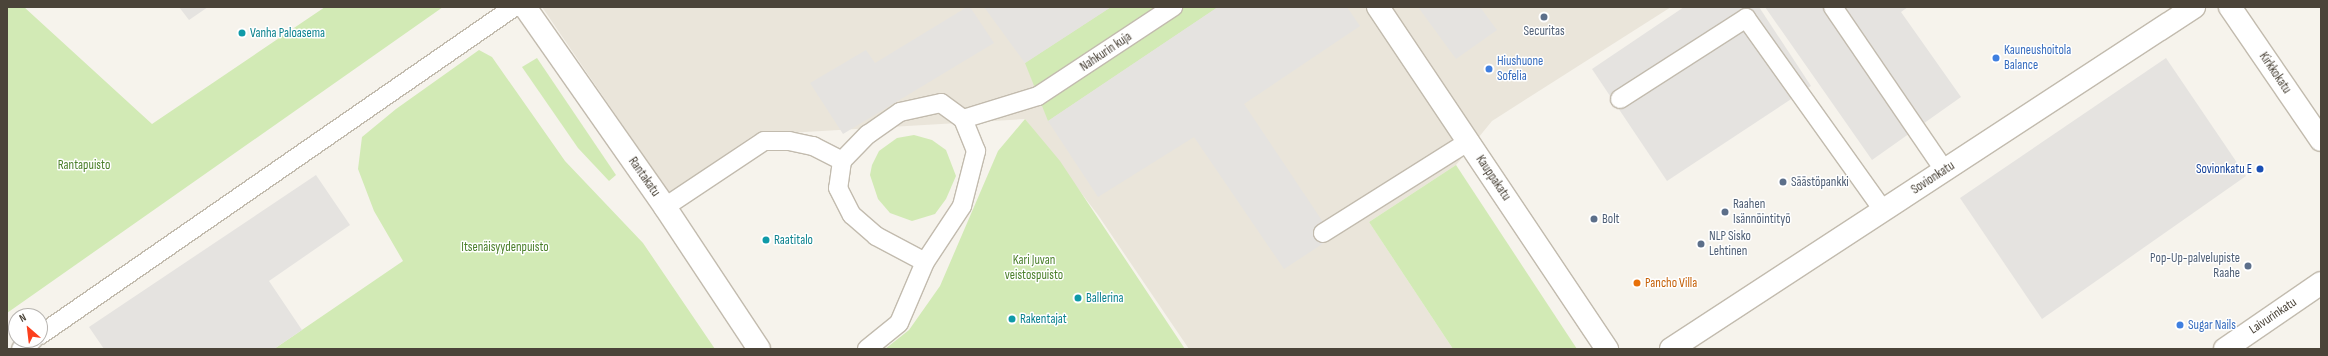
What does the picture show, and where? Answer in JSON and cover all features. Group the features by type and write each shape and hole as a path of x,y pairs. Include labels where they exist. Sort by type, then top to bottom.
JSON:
{"street":[{"name":"Rantakatu","path":"525,7 665,207 759,349"},
{"name":"Kauppakatu","path":"1378,7 1607,349"},
{"name":"Sovionkatu","path":"1671,349 2194,7"},
{"name":"Kirkkokatu","path":"2230,7 2321,140"},
{"name":"Laivurinkatu","path":"2225,349 2321,283"}],"lane":[{"path":"48,329 514,7"},
{"name":"Nahkurin kuja","path":"963,120 1038,96 1173,7"},
{"path":"1834,7 1945,171"},
{"path":"1620,99 1746,18 1883,210"},
{"path":"867,349 899,323 925,262 962,206 976,151 963,120 941,103 900,112 868,134 842,161 838,188 852,215 876,236 925,262"},
{"path":"665,207 764,142 789,141 813,146 842,161"},
{"path":"1323,233 1469,141"}],"shaded area":[{"path":"179,7 208,7 189,20"},
{"path":"542,7 1671,7 1492,121 1456,165 1369,222 1453,349 1189,349 1098,215 1025,119 754,135 669,193"},
{"path":"967,7 970,7 994,43 843,134 810,83 866,50 875,63"},
{"path":"984,7 1111,7 1025,63"},
{"path":"1218,7 1347,7 1360,26 1244,104 1333,237 1284,269 1194,137 1098,197 1048,121"},
{"path":"1418,7 1480,7 1497,30 1456,59"},
{"path":"1684,7 1759,7 1811,86 1667,181 1592,69"},
{"path":"1765,7 1908,7 1901,12 1961,97 1872,160"},
{"path":"2166,58 2246,176 2042,319 1960,198"},
{"path":"316,175 350,225 269,281 302,330 274,349 104,349 89,327"}],"green space":[{"name":"Rantapuisto","path":"7,7 24,7 152,124 325,7 443,7 14,308 8,308 7,313"},
{"path":"1111,7 1218,7 1048,121 1025,63"},
{"name":"Itsenäisyydenpuisto","path":"479,50 492,57 565,161 643,243 715,349 274,349 403,261 374,211 358,169 362,137 396,109"},
{"path":"537,58 616,175 609,181 578,148 522,67"},
{"name":"Kari Juvan veistospuisto","path":"1025,119 1060,161 1185,349 885,349 909,330 940,286 998,151"},
{"path":"914,135 932,140 946,150 956,176 946,199 935,214 912,221 890,213 878,199 870,175 872,165 879,151 897,138"},
{"path":"1456,165 1577,349 1453,349 1369,222"}],"place":[{"name":"Securitas","path":"1544,17"},
{"name":"Vanha Paloasema","path":"242,33"},
{"name":"Kauneushoitola Balance","path":"1996,58"},
{"name":"Hiushuone Sofelia","path":"1489,69"},
{"name":"Sovionkatu E","path":"2260,169"},
{"name":"Säästöpankki","path":"1783,182"},
{"name":"Raahen Isännöintityö","path":"1725,212"},
{"name":"Bolt","path":"1594,219"},
{"name":"Raatitalo","path":"766,240"},
{"name":"NLP Sisko Lehtinen","path":"1701,244"},
{"name":"Pop-Up-palvelupiste Raahe","path":"2248,266"},
{"name":"Pancho Villa","path":"1637,283"},
{"name":"Ballerina","path":"1078,298"},
{"name":"Rakentajat","path":"1012,319"},
{"name":"Sugar Nails","path":"2180,325"}]}
